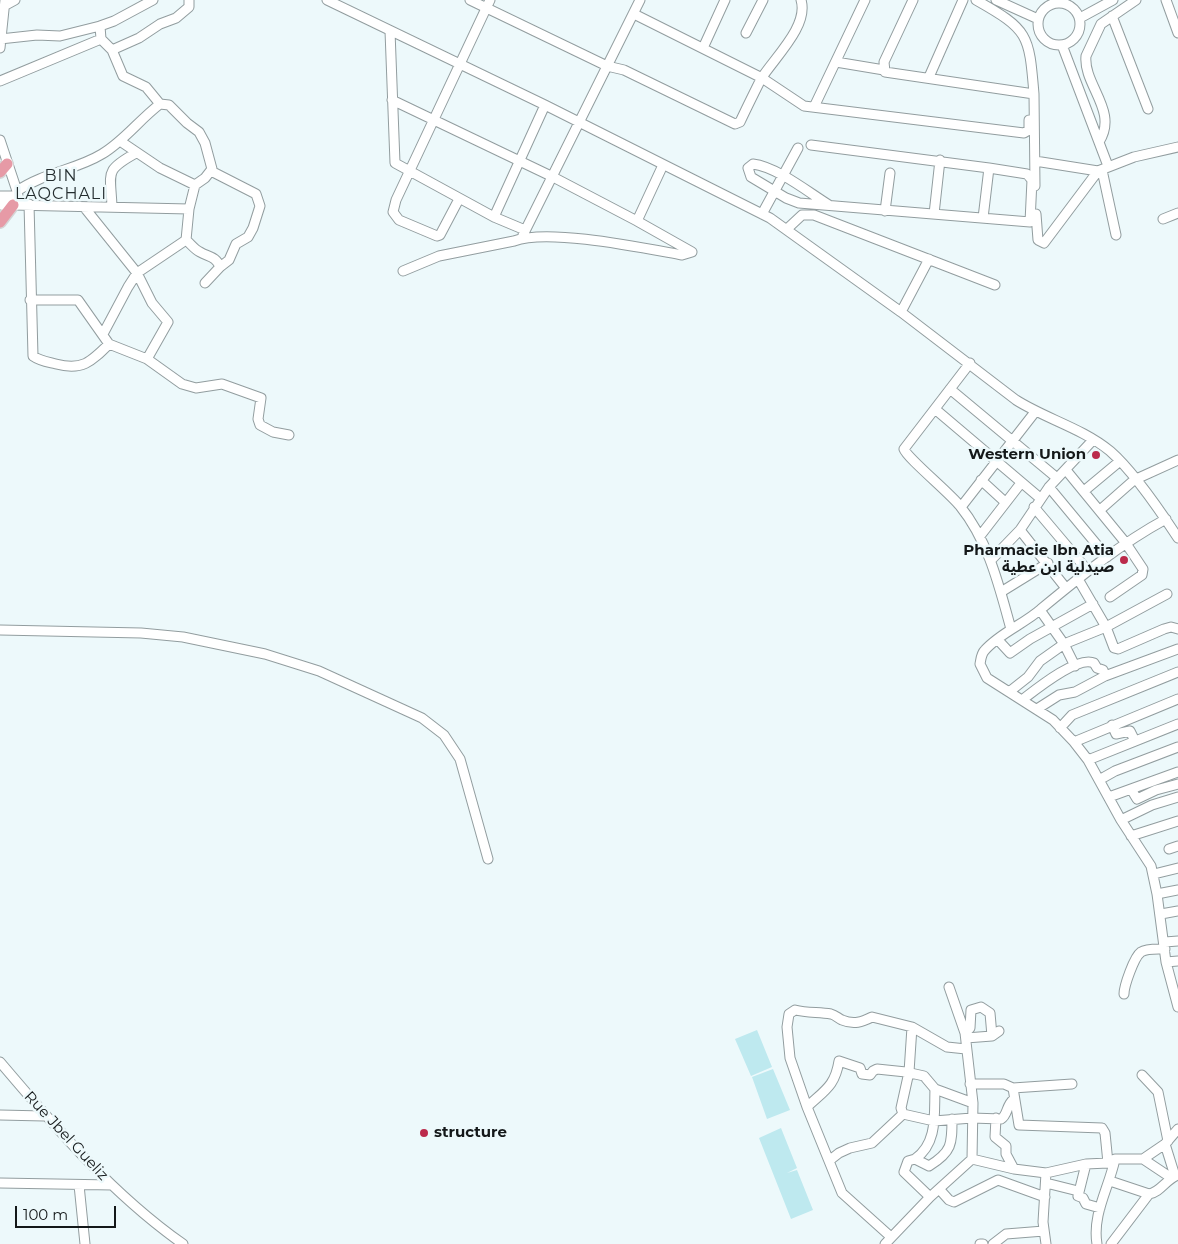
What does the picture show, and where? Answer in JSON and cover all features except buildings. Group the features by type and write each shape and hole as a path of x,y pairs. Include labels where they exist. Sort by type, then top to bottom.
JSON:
{"main road":[{"path":"0,222 16,197"}],"street":[{"path":"0,48 4,3 15,0"},
{"path":"0,39 37,35 60,36 100,26 114,21 153,0"},
{"path":"112,50 139,38 160,24 176,18 189,7 189,0"},
{"path":"327,0 461,66 546,105 579,124 762,214 787,229 844,273 970,363 1016,400 1036,412 1070,427 1109,450 1166,519 1178,538"},
{"path":"470,0 488,4 607,66 624,70 733,124 740,122 762,78 787,43 800,19 802,10 801,0"},
{"path":"403,271 439,256 514,241 524,233 640,0"},
{"path":"703,48 725,0"},
{"path":"746,33 763,0"},
{"path":"814,107 865,0"},
{"path":"884,70 884,62 913,0"},
{"path":"929,77 963,0"},
{"path":"976,0 1010,19 1026,38 1031,54 1036,218 1038,240 1041,243 1044,244 1050,237 1103,169"},
{"path":"996,0 1038,19"},
{"path":"1080,18 1113,0"},
{"path":"1099,142 1105,132 1106,123 1086,56 1095,41 1099,26 1136,0"},
{"path":"1166,0 1178,33"},
{"path":"1058,2 1067,4 1075,10 1080,18 1081,26 1076,37 1062,45 1053,45 1042,37 1038,28 1038,19 1048,3 1058,2"},
{"path":"459,199 440,236 434,236 399,220 393,210 488,4"},
{"path":"634,14 762,78 804,106 1024,133 1029,128 1032,94"},
{"path":"1112,16 1148,109"},
{"path":"100,26 101,39 112,50 123,76 146,87 160,104 169,105 187,124 199,132 205,143 211,171"},
{"path":"390,31 393,161 398,167 524,233 682,254 692,253 691,250 638,221 520,160 392,100"},
{"path":"0,81 101,39"},
{"path":"1062,45 1099,142 1116,235"},
{"path":"836,62 884,70 887,74 929,77 1032,94"},
{"path":"1082,97 1096,92"},
{"path":"0,205 16,197 42,177 101,155 120,141 160,104"},
{"path":"494,217 546,105"},
{"path":"0,140 4,168 16,197"},
{"path":"120,141 136,153 195,185"},
{"path":"811,145 940,160 1027,174 1033,181 1032,218 1030,222 1026,222 885,211 799,202 786,198 751,177 748,168 753,164 758,164 782,176 828,205"},
{"path":"1035,161 1103,169 1144,154 1178,147"},
{"path":"762,214 798,148"},
{"path":"112,207 112,170 116,165 136,153"},
{"path":"934,214 940,160"},
{"path":"638,221 663,165"},
{"path":"983,218 988,168"},
{"path":"104,334 128,287 137,274 186,240 189,209 195,185 211,171"},
{"path":"205,283 229,260 236,244 248,236 253,228 260,206 256,194 211,171"},
{"path":"885,211 890,173"},
{"path":"0,196 16,197 29,204 189,209"},
{"path":"29,204 32,351 36,358 76,368 92,360 109,344"},
{"path":"84,207 137,274 152,303 168,322 147,359"},
{"path":"1163,218 1178,213"},
{"path":"787,229 802,215 814,215 995,285"},
{"path":"186,240 200,252 212,256 220,267"},
{"path":"901,312 929,259"},
{"path":"30,300 78,300 104,334 109,344 147,359 174,380 188,386 206,387 222,384 261,398 258,418 260,424 273,432 289,435"},
{"path":"970,363 905,446 904,451 961,507 980,536 991,560 1011,629"},
{"path":"950,389 1058,478"},
{"path":"935,409 1021,484 1040,498"},
{"path":"961,507 1036,412"},
{"path":"991,560 1020,530 1049,487 1093,440"},
{"path":"1100,510 1134,480 1178,460"},
{"path":"1084,492 1120,461"},
{"path":"1066,470 1125,542 1144,572 1110,596"},
{"path":"981,480 1005,502"},
{"path":"980,536 1021,484"},
{"path":"1049,487 1107,557"},
{"path":"1034,507 1088,571"},
{"path":"1166,519 1125,542 1066,587 1040,610 1011,629 985,650 980,664 987,678 1037,709 1074,742 1088,760 1121,820 1154,874 1161,914 1166,962 1178,1007"},
{"path":"1020,530 1066,587"},
{"path":"1001,592 1048,563"},
{"path":"1078,579 1106,627 1114,648 1118,649 1164,629 1171,627 1178,629"},
{"path":"1010,692 1028,676 1040,660 1064,644 1106,627 1167,594"},
{"path":"998,640 1010,653 1093,604"},
{"path":"1040,610 1064,644 1075,666"},
{"path":"0,630 141,633 183,637 265,654 319,671 422,718 444,736 460,760 488,859"},
{"path":"1037,709 1059,695 1075,692 1105,676 1178,649"},
{"path":"1022,700 1048,679 1075,666 1092,661 1105,676"},
{"path":"1060,728 1072,715 1178,672"},
{"path":"1074,742 1178,699"},
{"path":"1088,760 1178,724"},
{"path":"1112,725 1116,734 1130,731 1135,741"},
{"path":"1099,780 1178,748"},
{"path":"1109,797 1178,772"},
{"path":"1130,789 1137,799 1156,790 1178,784"},
{"path":"1121,820 1152,805 1178,797"},
{"path":"1131,836 1178,821"},
{"path":"1154,874 1178,868"},
{"path":"1158,894 1178,890"},
{"path":"1161,914 1178,910"},
{"path":"1124,994 1126,983 1139,954 1146,950 1178,941"},
{"path":"1166,962 1178,961"},
{"path":"949,987 966,1036 973,1103 972,1159 940,1190 930,1197 888,1240 842,1193 807,1107 790,1058 787,1027 789,1014 795,1010 812,1014 833,1014 842,1020 858,1023 863,1023 872,1017 912,1027 947,1047 966,1049"},
{"path":"982,1007 990,1013 995,1033 966,1036 970,1028 972,1010 982,1007"},
{"path":"830,1160 850,1148 872,1143 903,1114 903,1095 909,1072 912,1027"},
{"path":"807,1107 835,1081 840,1061 860,1068 862,1074 870,1075 873,1070 877,1069 909,1072 924,1076 935,1089 973,1103"},
{"name":"Rue Jbel Gueliz","path":"0,1062 44,1116 112,1185 145,1216 182,1244"},
{"path":"1142,1075 1158,1092 1166,1142 1175,1176"},
{"path":"970,1084 1004,1084 1013,1088 1072,1084"},
{"path":"1013,1088 1020,1126 1102,1128 1105,1133 1111,1161 1110,1181 1095,1225 1097,1244"},
{"path":"930,1197 904,1172 908,1161 915,1159 928,1147 934,1121 935,1089"},
{"path":"903,1114 934,1121 1003,1118 1010,1102 1014,1099"},
{"path":"0,1115 44,1116"},
{"path":"996,1118 995,1137 1006,1146 1006,1154 1014,1169"},
{"path":"915,1159 929,1166 948,1150 952,1142 952,1119"},
{"path":"1143,1159 1166,1142 1178,1129"},
{"path":"972,1159 1014,1169 1046,1173 1086,1164 1143,1159 1175,1176"},
{"path":"1086,1164 1078,1196 1083,1198 1086,1204 1100,1208"},
{"path":"1046,1173 1044,1231 1046,1244"},
{"path":"1110,1181 1149,1194 1155,1193 1175,1176"},
{"path":"940,1190 949,1200 954,1202 998,1180 1045,1197"},
{"path":"0,1183 112,1185"},
{"path":"1046,1183 1078,1191"},
{"path":"79,1185 85,1244"},
{"path":"1110,1244 1149,1194"},
{"path":"994,1244 1006,1234 1044,1231"}],"shaded area":[{"path":"757,1030 772,1067 751,1076 735,1039"},
{"path":"773,1069 790,1110 767,1119 752,1077"},
{"path":"781,1128 797,1168 787,1173 797,1170 813,1210 791,1219 759,1138"}],"place":[{"name":"Western Union","path":"1096,455"},
{"name":"Pharmacie Ibn Atia صيدلية ابن عطية","path":"1124,560"},
{"name":"structure","path":"424,1133"}],"district":[{"name":"BIN LAQCHALI","path":"61,185"}]}
